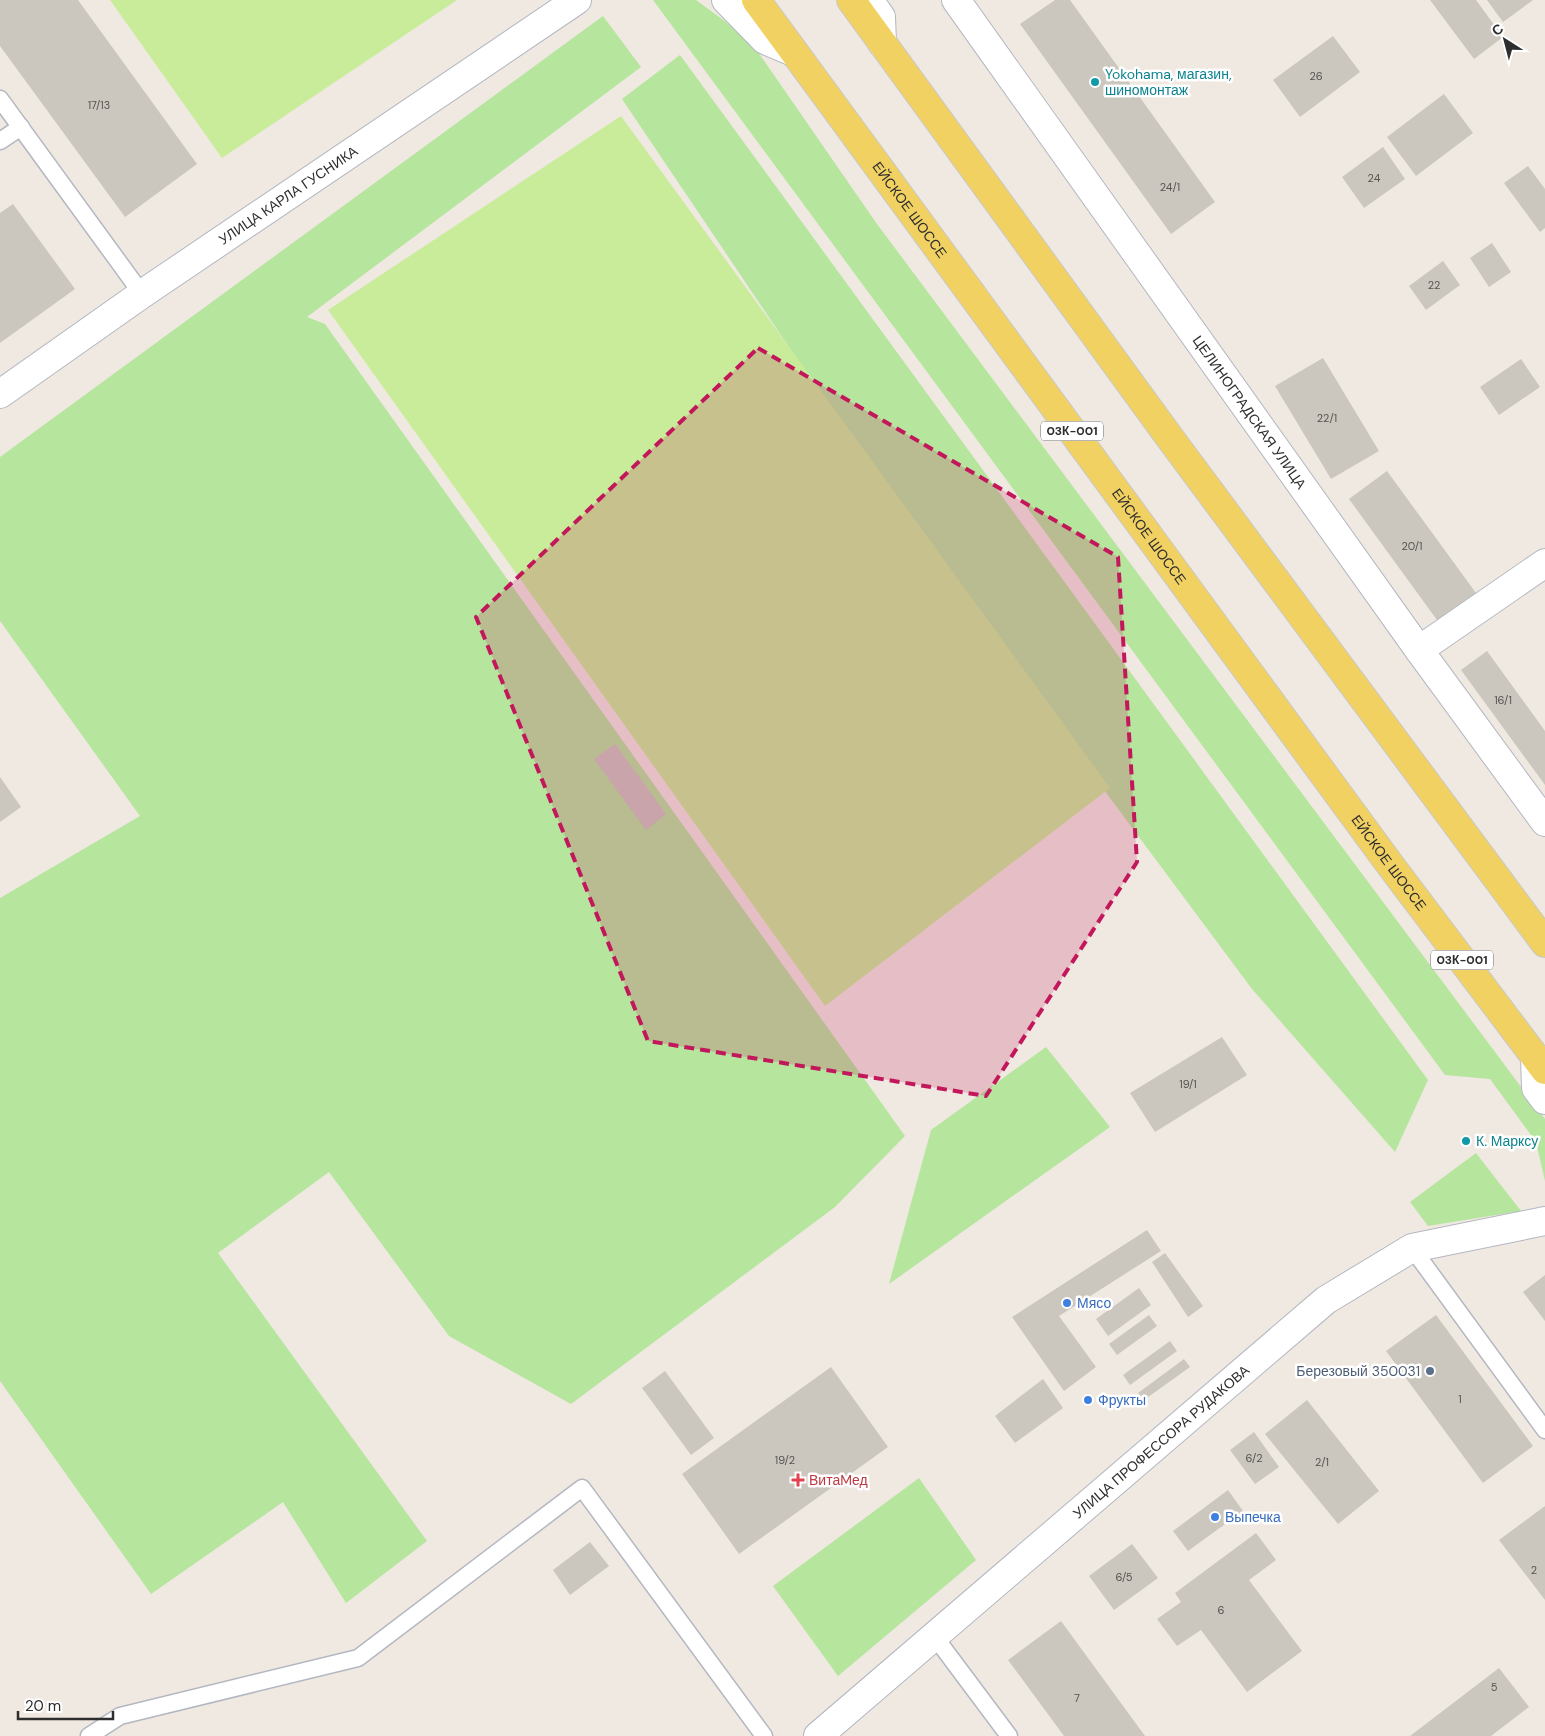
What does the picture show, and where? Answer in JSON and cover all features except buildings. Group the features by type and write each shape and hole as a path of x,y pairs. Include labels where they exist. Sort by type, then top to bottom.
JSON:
{"main road":[{"name":"ЕЙСКОЕ ШОССЕ","path":"756,0 1388,862 1540,1064"},
{"path":"851,0 1170,438 1545,943"}],"street":[{"name":"УЛИЦА КАРЛА ГУСНИКА","path":"0,394 142,294 578,0"},
{"path":"726,0 765,40 793,52"},
{"path":"869,0 881,17 882,43"},
{"name":"ЦЕЛИНОГРАДСКАЯ УЛИЦА","path":"956,0 1545,822"},
{"path":"1420,650 1545,563"},
{"path":"1540,1064 1536,1088 1545,1100"},
{"name":"УЛИЦА ПРОФЕССОРА РУДАКОВА","path":"818,1736 935,1637 1039,1544 1326,1300 1412,1248 1545,1221"}],"lane":[{"path":"0,99 142,294"},
{"path":"0,141 20,127"},
{"path":"1412,1248 1545,1430"},
{"path":"89,1736 120,1716 358,1658 582,1488 764,1736"},
{"path":"935,1637 1010,1736"}],"highlighted area":[{"path":"758,348 1118,557 1137,862 986,1096 648,1041 476,617"}],"green space":[{"path":"110,0 457,0 222,158"},
{"path":"653,0 696,0 726,22 758,52 877,224 1545,1119 1545,1181 1536,1142 1490,1079 1445,1075"},
{"path":"603,16 641,67 307,317 325,324 905,1136 835,1207 571,1404 449,1336 329,1172 218,1253 427,1541 346,1603 283,1502 151,1594 0,1381 0,898 140,816 0,621 0,457"},
{"path":"680,55 1428,1080 1395,1152 1252,989 927,552 622,99"},
{"path":"621,116 1110,788 825,1006 328,310"},
{"path":"1046,1047 1110,1127 889,1284 931,1130"},
{"path":"1476,1153 1521,1211 1428,1226 1410,1202"},
{"path":"919,1478 976,1560 838,1676 773,1586"}],"place":[{"name":"Yokohama, магазин, шиномонтаж","path":"1095,82"},
{"name":"К. Марксу","path":"1466,1141"},
{"name":"Мясо","path":"1067,1303"},
{"name":"Березовый 350031","path":"1430,1371"},
{"name":"Фрукты","path":"1088,1400"},
{"name":"ВитаMед","path":"798,1480"},
{"name":"Выпечка","path":"1215,1517"}]}
